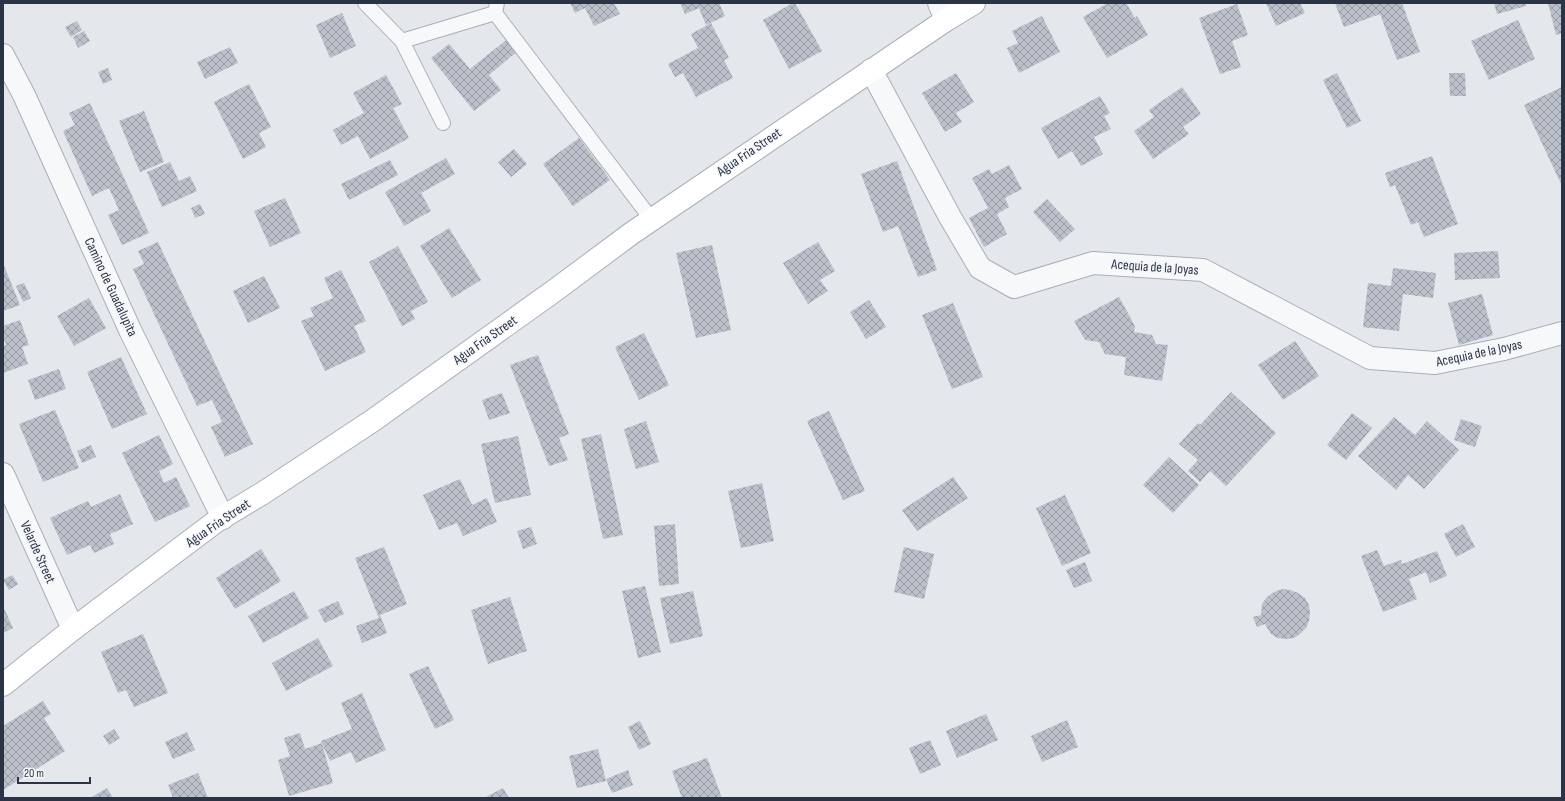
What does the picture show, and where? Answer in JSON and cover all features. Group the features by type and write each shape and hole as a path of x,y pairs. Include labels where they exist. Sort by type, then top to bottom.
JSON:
{"street":[{"name":"Agua Fria Street","path":"3,685 180,548 223,518 372,421 652,220 871,70 942,11 974,3"},
{"name":"Camino de Guadalupita","path":"3,55 24,95 130,330 223,518"},
{"name":"Acequia de la Joyas","path":"871,70 950,217 980,268 1014,287 1094,263 1203,270 1370,358 1435,363 1504,349 1562,332"},
{"name":"Velarde Street","path":"3,474 73,630"}],"lane":[{"path":"365,3 402,41 443,123"},
{"path":"402,41 496,8 652,220"}],"building":[{"path":"570,3 614,3 620,14 594,26 585,8 575,13"},
{"path":"680,3 719,3 725,16 706,25 699,8 685,14"},
{"path":"795,3 822,51 789,69 763,20"},
{"path":"1108,3 1126,3 1135,18 1137,16 1148,35 1107,58 1083,17"},
{"path":"1266,3 1300,3 1305,13 1276,26"},
{"path":"1335,3 1402,3 1420,52 1397,60 1380,14 1344,27"},
{"path":"1494,3 1525,3 1526,6 1497,14"},
{"path":"1548,3 1562,3 1562,33 1556,35"},
{"path":"1237,4 1248,35 1232,41 1241,67 1220,74 1199,18"},
{"path":"342,13 356,46 330,58 316,25"},
{"path":"1042,16 1060,52 1019,73 1007,48 1018,43 1012,31"},
{"path":"1518,20 1535,59 1489,80 1471,41"},
{"path":"77,21 82,30 71,37 65,27"},
{"path":"711,23 729,58 724,60 733,78 696,97 683,73 675,77 668,64 698,48 691,34"},
{"path":"84,31 90,41 78,48 73,37"},
{"path":"510,37 520,49 489,75 501,90 474,111 431,58 449,44 470,69"},
{"path":"230,47 238,63 205,79 197,62"},
{"path":"108,68 112,80 103,84 98,72"},
{"path":"956,73 974,102 956,113 962,122 945,132 922,93"},
{"path":"1337,73 1361,121 1347,128 1323,80"},
{"path":"1449,73 1465,73 1466,96 1450,96"},
{"path":"386,75 402,104 393,108 409,138 370,159 358,136 341,145 333,130 364,113 353,93"},
{"path":"249,84 271,127 259,133 266,147 243,159 214,102"},
{"path":"1182,87 1201,114 1183,127 1189,134 1153,159 1134,131 1154,117 1149,110"},
{"path":"1562,87 1562,186 1524,105"},
{"path":"1100,96 1110,113 1104,116 1111,129 1094,137 1103,154 1081,166 1072,151 1058,159 1041,128"},
{"path":"90,103 149,233 122,245 108,215 119,210 109,188 92,196 63,131 75,125 69,113"},
{"path":"144,111 164,162 140,172 119,121"},
{"path":"579,138 610,180 573,206 543,164"},
{"path":"514,149 527,164 511,177 498,162"},
{"path":"1432,156 1458,224 1424,237 1418,222 1411,225 1395,185 1390,187 1385,173"},
{"path":"446,158 455,174 421,193 431,211 404,226 385,192"},
{"path":"390,160 398,175 349,200 341,184"},
{"path":"897,161 937,270 918,277 898,226 883,232 861,174"},
{"path":"170,162 179,181 190,176 197,191 162,207 147,172"},
{"path":"1009,165 1022,189 1005,198 1009,207 997,214 1007,234 984,247 969,218 988,208 972,178 989,169 992,174"},
{"path":"285,198 301,233 270,247 254,211"},
{"path":"1047,199 1075,229 1060,242 1033,212"},
{"path":"200,204 205,214 195,218 191,208"},
{"path":"449,228 481,280 452,298 420,246"},
{"path":"158,242 253,444 225,457 211,427 222,422 212,400 197,406 133,269 144,264 138,251"},
{"path":"818,242 835,271 820,280 828,291 808,304 783,263"},
{"path":"712,245 731,330 696,338 676,253"},
{"path":"398,246 428,302 411,311 415,319 402,326 369,262"},
{"path":"1498,251 1500,278 1455,280 1454,253"},
{"path":"3,263 20,305 3,311"},
{"path":"1393,268 1436,273 1433,298 1403,294 1399,331 1363,327 1368,283 1391,286"},
{"path":"341,270 366,321 354,326 366,352 325,371 301,321 314,316 310,308 333,298 324,278"},
{"path":"264,276 280,308 248,323 233,291"},
{"path":"24,283 31,298 23,302 16,286"},
{"path":"1482,294 1493,335 1459,345 1448,303"},
{"path":"1119,297 1135,326 1134,332 1152,335 1156,344 1168,345 1162,381 1124,375 1126,357 1105,354 1099,342 1085,340 1074,321"},
{"path":"89,298 106,328 74,346 57,316"},
{"path":"869,300 886,327 866,339 850,312"},
{"path":"953,303 983,377 952,389 922,315"},
{"path":"20,320 29,345 22,347 28,364 3,373 3,346 6,345 3,336 3,326"},
{"path":"644,333 669,385 639,400 615,347"},
{"path":"1295,341 1319,376 1283,400 1258,365"},
{"path":"538,355 569,434 559,438 568,460 549,466 510,365"},
{"path":"121,357 147,414 112,429 87,372"},
{"path":"59,369 66,389 35,400 28,380"},
{"path":"1231,392 1276,433 1226,486 1210,471 1200,482 1188,471 1198,460 1179,444 1198,423 1200,425"},
{"path":"502,393 510,413 489,420 482,400"},
{"path":"55,410 79,468 43,482 19,424"},
{"path":"829,411 865,491 843,500 807,421"},
{"path":"1352,413 1372,428 1346,460 1327,445"},
{"path":"1394,417 1415,435 1427,421 1459,450 1424,489 1408,475 1396,490 1358,456"},
{"path":"1461,419 1482,426 1475,447 1454,440"},
{"path":"646,421 659,462 636,469 624,429"},
{"path":"601,434 623,535 603,539 581,439"},
{"path":"159,435 173,464 159,471 164,483 176,477 190,506 155,522 122,453"},
{"path":"518,436 531,495 495,503 481,444"},
{"path":"91,445 96,457 82,463 77,451"},
{"path":"1169,457 1199,485 1173,513 1143,485"},
{"path":"953,477 968,498 917,531 902,510"},
{"path":"460,479 472,505 487,498 497,522 463,536 457,523 439,530 423,495"},
{"path":"762,483 774,541 741,548 728,491"},
{"path":"120,494 133,524 110,534 114,544 94,553 90,545 67,555 50,518 88,501 91,507"},
{"path":"1065,495 1091,553 1062,566 1036,508"},
{"path":"675,524 679,584 659,586 654,526"},
{"path":"1463,524 1475,547 1456,557 1444,534"},
{"path":"531,527 537,544 523,549 517,531"},
{"path":"384,547 407,604 380,615 387,633 362,643 356,626 379,618 355,558"},
{"path":"904,547 934,554 924,599 894,592"},
{"path":"261,549 281,581 235,609 216,578"},
{"path":"1377,550 1384,566 1401,560 1402,564 1437,551 1447,576 1430,583 1426,572 1409,579 1417,599 1383,612 1361,556"},
{"path":"1085,562 1092,581 1074,588 1066,570"},
{"path":"12,575 18,584 9,590 3,580"},
{"path":"645,586 661,652 638,658 622,591"},
{"path":"1282,589 1298,593 1305,598 1309,605 1309,621 1306,628 1294,638 1278,638 1271,634 1265,624 1257,627 1253,617 1261,615 1262,604 1267,597"},
{"path":"294,591 309,618 263,643 248,616"},
{"path":"693,591 703,636 670,644 660,598"},
{"path":"510,597 527,651 488,664 471,610"},
{"path":"338,601 344,614 325,623 318,610"},
{"path":"3,606 13,628 3,633"},
{"path":"143,634 168,693 134,707 126,690 118,693 101,652"},
{"path":"318,638 333,666 286,691 272,663"},
{"path":"428,666 454,720 435,729 409,674"},
{"path":"362,693 386,750 356,763 351,752 330,761 321,741 352,729 341,703"},
{"path":"43,701 51,714 44,718 65,751 3,790 3,726"},
{"path":"986,714 998,740 957,758 946,731"},
{"path":"1067,720 1078,747 1042,762 1031,736"},
{"path":"640,721 651,744 639,750 628,727"},
{"path":"114,729 120,738 109,745 103,736"},
{"path":"187,732 195,750 173,759 165,742"},
{"path":"300,733 305,749 322,743 333,783 289,796 278,760 290,756 284,738"},
{"path":"930,740 941,765 920,774 909,748"},
{"path":"598,749 606,781 577,788 569,756"},
{"path":"707,758 722,798 682,798 672,771"},
{"path":"628,770 633,785 612,793 606,779"},
{"path":"198,773 208,798 173,798 168,785"},
{"path":"107,788 113,798 90,798"},
{"path":"503,788 509,798 484,798"}]}
